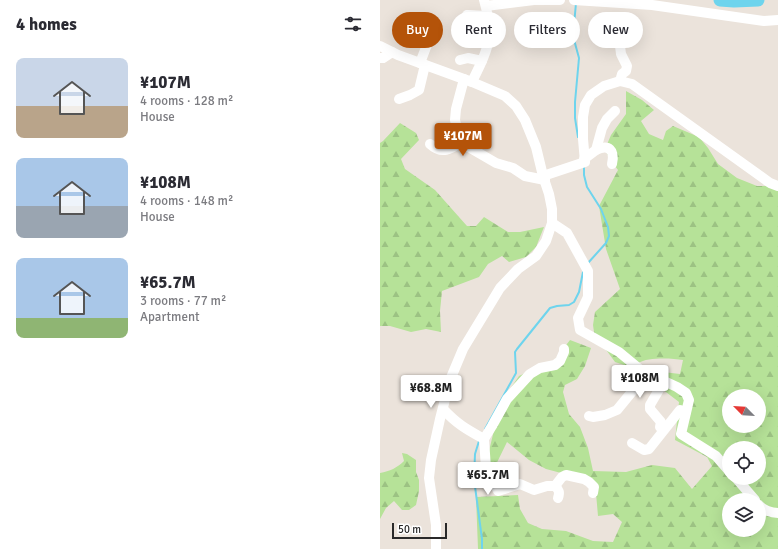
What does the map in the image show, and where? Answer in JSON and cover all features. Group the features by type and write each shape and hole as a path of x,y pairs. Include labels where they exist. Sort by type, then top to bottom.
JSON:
{"street":[{"path":"486,12 485,2 560,0"},
{"path":"574,0 652,5 764,21 778,20"},
{"path":"380,46 505,96 516,106 525,120 536,147 552,210 552,223 546,241 536,256 518,269 500,288 463,349 450,380 429,478 436,525 436,549"},
{"path":"399,99 419,90 427,48"},
{"path":"487,48 482,61 468,81 456,109 455,120 459,138 465,145 496,162 513,168 525,176 544,178 585,162 583,139 583,117 585,105 591,95 604,86 620,81 632,84 759,176 778,186"},
{"path":"620,48 626,66 626,71 622,74 620,81"},
{"path":"380,58 383,58 392,52"},
{"path":"460,60 468,58 482,61"},
{"path":"596,150 606,119 615,111"},
{"path":"430,144 435,148 449,150 462,142"},
{"path":"584,159 596,150 604,147 609,148 612,152 614,158 612,164"},
{"path":"552,223 567,233 588,270 588,297 578,318 580,330 619,352 644,374 677,386 686,393 689,400 681,434 716,456 722,463"},
{"path":"555,486 547,486 534,490 520,484 498,490 486,468 484,438 507,399 530,374 540,368 555,365 560,361 564,349"},
{"path":"589,416 593,417 605,415 616,410 640,382 644,374"},
{"path":"660,427 661,422 650,409 650,405 664,381"},
{"path":"443,409 452,420 484,438"},
{"path":"632,443 644,450 649,449 680,410 686,412"},
{"path":"555,486 562,477 566,475 574,476 584,478 589,482 594,488 593,492"},
{"path":"742,485 749,493"},
{"path":"555,486 560,494 558,498"},
{"path":"766,510 778,513"}],"green space":[{"path":"626,91 642,100 654,110 641,121 649,134 663,140 666,131 673,126 699,137 718,164 737,178 757,186 773,186 778,188 778,549 478,549 476,497 518,495 520,509 528,523 542,529 566,531 593,541 613,542 622,522 613,514 598,516 595,482 546,469 529,460 507,442 487,483 482,469 506,395 519,376 540,366 553,362 570,340 591,348 585,366 577,379 565,385 563,392 569,414 580,427 588,448 593,471 626,472 652,465 675,468 692,489 712,466 707,457 675,440 679,402 662,389 646,387 637,376 645,372 680,374 683,360 666,358 653,359 642,361 636,364 633,368 615,362 595,339 593,325 595,312 620,289 606,249 599,206 618,170 609,158 605,149 611,135 626,114"},
{"path":"400,123 416,133 419,140 401,159 405,169 435,190 467,226 476,226 484,217 508,232 520,232 544,227 536,247 526,257 509,262 502,256 488,264 479,277 442,291 440,311 441,332 426,329 411,332 390,326 380,326 380,143"},
{"path":"402,453 407,454 416,460 419,491 416,505 409,510 402,510 394,501 386,508 380,519 380,473 393,469 404,461"}],"waterway":[{"path":"720,0 758,0"},
{"path":"576,3 573,36 579,58 575,102 575,118 578,137"},
{"path":"584,168 587,187 601,209 608,227 609,236 606,243 588,263"},
{"path":"485,429 516,373 515,352 550,308 569,305 574,302 579,292 583,272"},
{"path":"479,441 475,454 474,479 482,549"}]}
